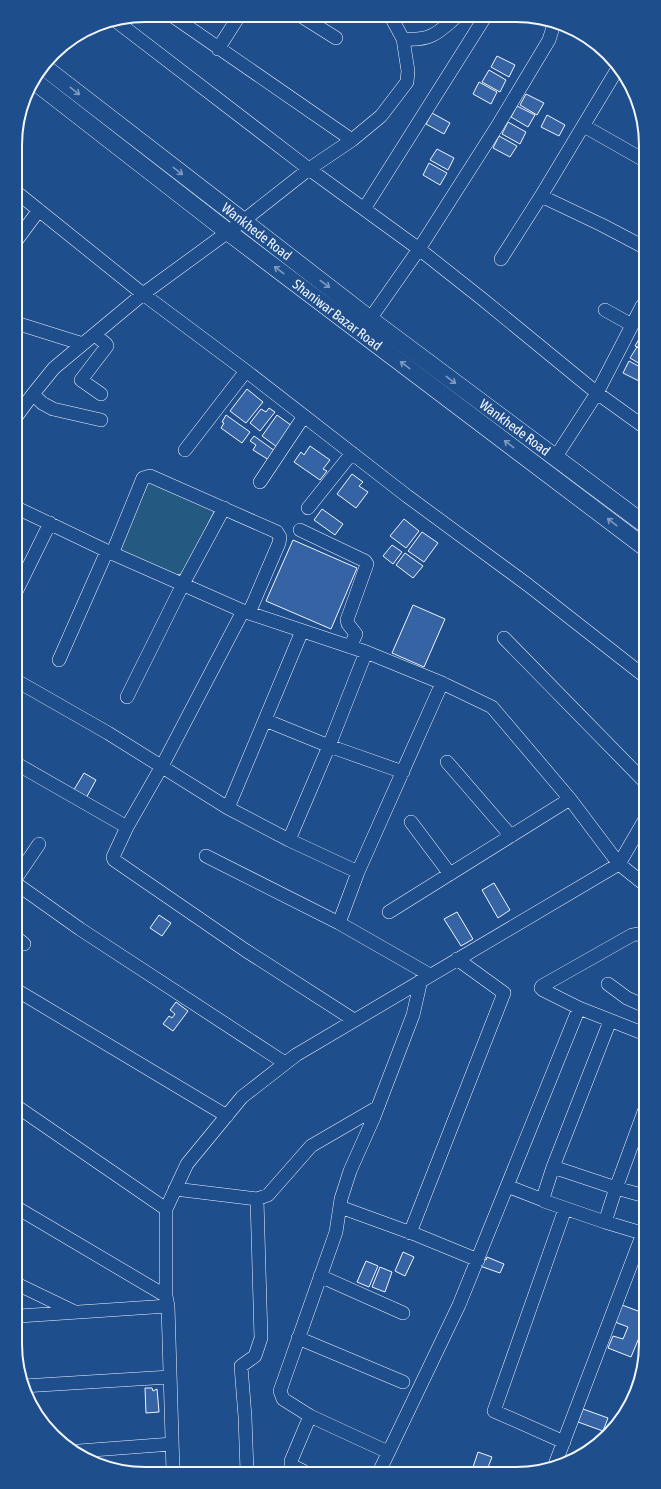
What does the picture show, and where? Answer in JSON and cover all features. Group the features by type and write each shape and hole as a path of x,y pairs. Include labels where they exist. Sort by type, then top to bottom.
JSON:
{"main road":[{"name":"Wankhede Road","path":"48,70 370,319 639,520"},
{"name":"Shaniwar Bazar Road","path":"39,85 228,232 639,543"}],"street":[{"path":"181,22 352,140"},
{"path":"218,48 235,22"},
{"path":"311,22 336,38"},
{"path":"22,409 54,368 143,294 243,221 309,169 352,140 381,116 407,82 408,71 403,39 394,22"},
{"path":"403,39 426,39 434,35 450,22"},
{"path":"364,209 408,143 482,22"},
{"path":"121,25 309,169 419,249 596,393 639,423"},
{"path":"370,319 419,249 498,124 549,40 553,28"},
{"path":"501,259 584,126 615,73"},
{"path":"584,126 639,157"},
{"path":"22,196 143,294 246,371 407,496 528,585 639,672"},
{"path":"541,196 639,244"},
{"path":"22,233 39,210"},
{"path":"605,310 632,325"},
{"path":"555,458 596,393 639,312"},
{"path":"22,325 83,344"},
{"path":"95,335 107,346 81,380 101,394"},
{"path":"185,450 246,371"},
{"path":"33,394 42,403 53,409 101,420"},
{"path":"260,482 304,416"},
{"path":"308,508 352,453"},
{"path":"59,660 143,478 146,476 150,476 277,532 280,537 279,543 246,612 113,854 114,860 245,950 354,1020"},
{"path":"127,697 183,584 224,508"},
{"path":"22,510 109,552 246,612 366,652 442,683 492,707 570,799 618,864 639,880"},
{"path":"22,580 50,523"},
{"path":"300,530 365,561 367,564 347,620 348,624 356,634 350,647"},
{"path":"228,808 302,631"},
{"path":"504,638 639,776"},
{"path":"289,840 329,746 366,652"},
{"path":"339,923 358,872 442,683"},
{"path":"22,684 108,733 228,808 289,840 358,872"},
{"path":"265,720 329,746 402,772"},
{"path":"447,762 511,836"},
{"path":"22,767 127,827"},
{"path":"389,912 570,799"},
{"path":"410,822 450,874"},
{"path":"173,1467 167,1301 166,1209 188,1164 242,1097 285,1063 456,959 618,864 639,829"},
{"path":"22,869 39,844"},
{"path":"206,856 339,923 426,977"},
{"path":"22,888 80,929 285,1063"},
{"path":"639,935 632,936 542,986 541,988 579,1008 639,1032"},
{"path":"410,1233 504,993 456,959"},
{"path":"388,1452 310,1416 284,1399 280,1391 336,1232 340,1207 350,1170 378,1107 426,977"},
{"path":"608,984 627,998 639,1004"},
{"path":"22,993 227,1116"},
{"path":"381,1467 459,1305 579,1008"},
{"path":"543,1200 553,1166 610,1021"},
{"path":"175,1189 257,1199 268,1195 311,1146 378,1107"},
{"path":"22,1110 166,1209"},
{"path":"605,1222 639,1125"},
{"path":"553,1166 639,1194"},
{"path":"507,1186 565,1209 639,1232"},
{"path":"247,1467 241,1366 255,1356 261,1338 257,1199"},
{"path":"340,1207 478,1260"},
{"path":"564,1442 494,1410 565,1209"},
{"path":"22,1211 167,1301"},
{"path":"557,1459 639,1247"},
{"path":"320,1276 403,1313"},
{"path":"22,1286 75,1312"},
{"path":"22,1316 75,1312 167,1301"},
{"path":"298,1338 403,1382"},
{"path":"29,1386 170,1377"},
{"path":"295,1467 291,1465 291,1461 310,1416"},
{"path":"85,1451 172,1444"}],"shaded area":[{"path":"149,480 215,510 185,570 181,574 176,575 119,550"}],"building":[{"path":"497,56 515,65 509,77 491,67"},
{"path":"489,70 506,80 500,92 482,82"},
{"path":"479,82 497,92 491,104 473,94"},
{"path":"526,94 544,103 537,115 520,105"},
{"path":"517,106 535,115 528,127 511,117"},
{"path":"432,113 450,123 444,134 426,124"},
{"path":"547,115 565,125 559,136 541,127"},
{"path":"508,122 526,132 520,144 502,134"},
{"path":"499,136 517,146 510,157 493,148"},
{"path":"437,149 454,158 448,170 430,160"},
{"path":"429,163 447,173 440,185 423,175"},
{"path":"639,339 639,348 635,346"},
{"path":"637,347 639,348 639,363 630,358"},
{"path":"629,361 639,366 639,381 623,373"},
{"path":"247,389 263,402 246,423 230,411"},
{"path":"269,408 275,412 260,431 250,423 261,409 266,412"},
{"path":"226,415 250,432 242,443 221,428 224,423 222,422"},
{"path":"277,415 292,426 277,447 262,436"},
{"path":"254,436 275,451 269,460 253,450 256,445 250,441"},
{"path":"310,446 330,460 323,469 327,471 320,480 294,462 301,452 304,455"},
{"path":"352,474 363,482 359,486 368,492 356,508 337,494"},
{"path":"322,509 343,524 335,535 314,520"},
{"path":"404,519 419,531 406,548 390,536"},
{"path":"422,532 438,543 424,562 408,551"},
{"path":"293,540 357,568 331,629 266,601"},
{"path":"392,545 402,552 393,564 383,556"},
{"path":"405,553 423,566 413,578 396,565"},
{"path":"413,605 445,619 424,667 392,653"},
{"path":"84,773 96,780 85,800 72,793"},
{"path":"494,883 510,910 498,918 482,890"},
{"path":"457,912 473,939 461,946 444,919"},
{"path":"159,915 171,923 162,936 150,928"},
{"path":"176,1002 188,1011 173,1031 163,1024 169,1016 172,1018 175,1014 170,1010"},
{"path":"403,1252 414,1257 405,1276 395,1271"},
{"path":"487,1257 504,1264 500,1273 480,1266 482,1258 486,1260"},
{"path":"366,1261 378,1266 369,1287 357,1282"},
{"path":"380,1267 392,1272 385,1292 372,1287"},
{"path":"622,1305 639,1311 639,1338 631,1357 608,1348 613,1336 623,1339 628,1327 615,1322"},
{"path":"145,1388 152,1388 153,1391 157,1389 159,1412 146,1413"},
{"path":"583,1409 608,1418 602,1431 578,1422"},
{"path":"478,1452 492,1457 488,1467 473,1467"}]}
